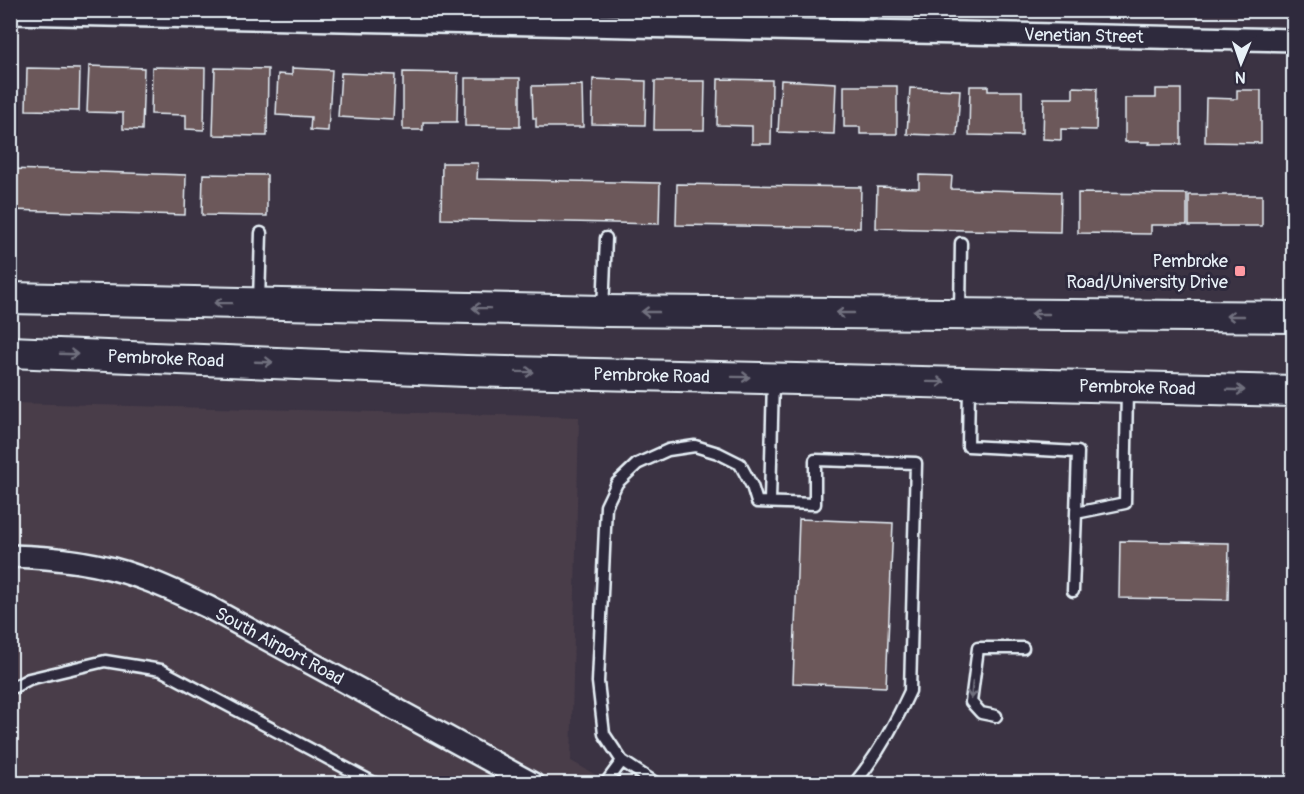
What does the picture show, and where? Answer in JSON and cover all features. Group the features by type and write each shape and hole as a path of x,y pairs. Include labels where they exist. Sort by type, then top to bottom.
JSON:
{"main road":[{"path":"10,298 603,311 1293,317"},
{"name":"Pembroke Road","path":"10,352 466,371 1293,391"}],"street":[{"name":"Venetian Street","path":"10,13 1293,40"},
{"name":"South Airport Road","path":"10,555 56,559 109,568 172,590 208,607 533,783"}],"lane":[{"path":"259,303 261,233"},
{"path":"603,311 606,238"},
{"path":"960,314 961,243"},
{"path":"770,502 773,378"},
{"path":"970,383 968,446 1078,452 1073,591"},
{"path":"1076,513 1125,502 1127,387"},
{"path":"657,783 622,761 604,734 598,682 606,506 617,483 637,464 668,450 695,446 718,453 740,464 752,486 757,502 815,504 815,460 916,463 910,691 901,712 873,758 854,783"},
{"path":"996,716 981,712 971,702 978,648 1023,648"},
{"path":"10,689 29,679 105,661 160,670 376,783"},
{"path":"606,783 622,761"}],"shaded area":[{"path":"11,403 579,417 571,761 610,783 11,784"}],"building":[{"path":"10,64 17,64 17,115 10,115"},
{"path":"89,66 144,68 142,130 123,129 123,113 87,112"},
{"path":"152,67 205,68 204,130 186,129 186,115 151,114"},
{"path":"27,68 80,69 79,111 26,110"},
{"path":"215,68 268,69 267,136 213,135"},
{"path":"292,68 332,70 328,131 310,130 311,117 276,115 278,74 292,75"},
{"path":"403,72 458,73 457,122 423,122 423,130 403,130"},
{"path":"341,73 395,75 393,120 338,117"},
{"path":"465,78 520,78 520,127 465,126"},
{"path":"593,79 646,81 645,125 592,124"},
{"path":"718,79 772,80 771,144 752,144 752,126 717,125"},
{"path":"781,80 836,83 834,134 778,132"},
{"path":"655,81 705,81 704,130 654,130"},
{"path":"582,85 583,127 536,127 536,118 533,118 532,86"},
{"path":"844,86 897,86 897,134 860,134 860,127 844,127"},
{"path":"970,86 988,86 988,91 1022,91 1022,136 969,135"},
{"path":"1073,87 1097,88 1096,130 1061,129 1061,140 1043,139 1044,98 1073,98"},
{"path":"910,88 960,90 957,136 907,134"},
{"path":"1156,89 1181,89 1181,144 1125,142 1125,98 1156,98"},
{"path":"1237,90 1261,90 1261,143 1205,142 1206,98 1237,99"},
{"path":"442,163 478,163 477,179 660,183 659,224 441,219"},
{"path":"10,169 186,175 185,215 10,210"},
{"path":"203,174 267,175 267,216 202,215"},
{"path":"919,175 952,176 951,189 1061,192 1060,232 876,228 877,187 919,188"},
{"path":"677,184 861,187 860,228 676,225"},
{"path":"1078,193 1187,194 1187,225 1151,225 1151,234 1078,233"},
{"path":"1189,195 1262,195 1262,226 1189,226"},
{"path":"799,519 893,523 886,687 793,683"},
{"path":"1120,541 1229,543 1228,600 1119,598"}],"place":[{"name":"Pembroke Road/University Drive","path":"1240,271"}]}
